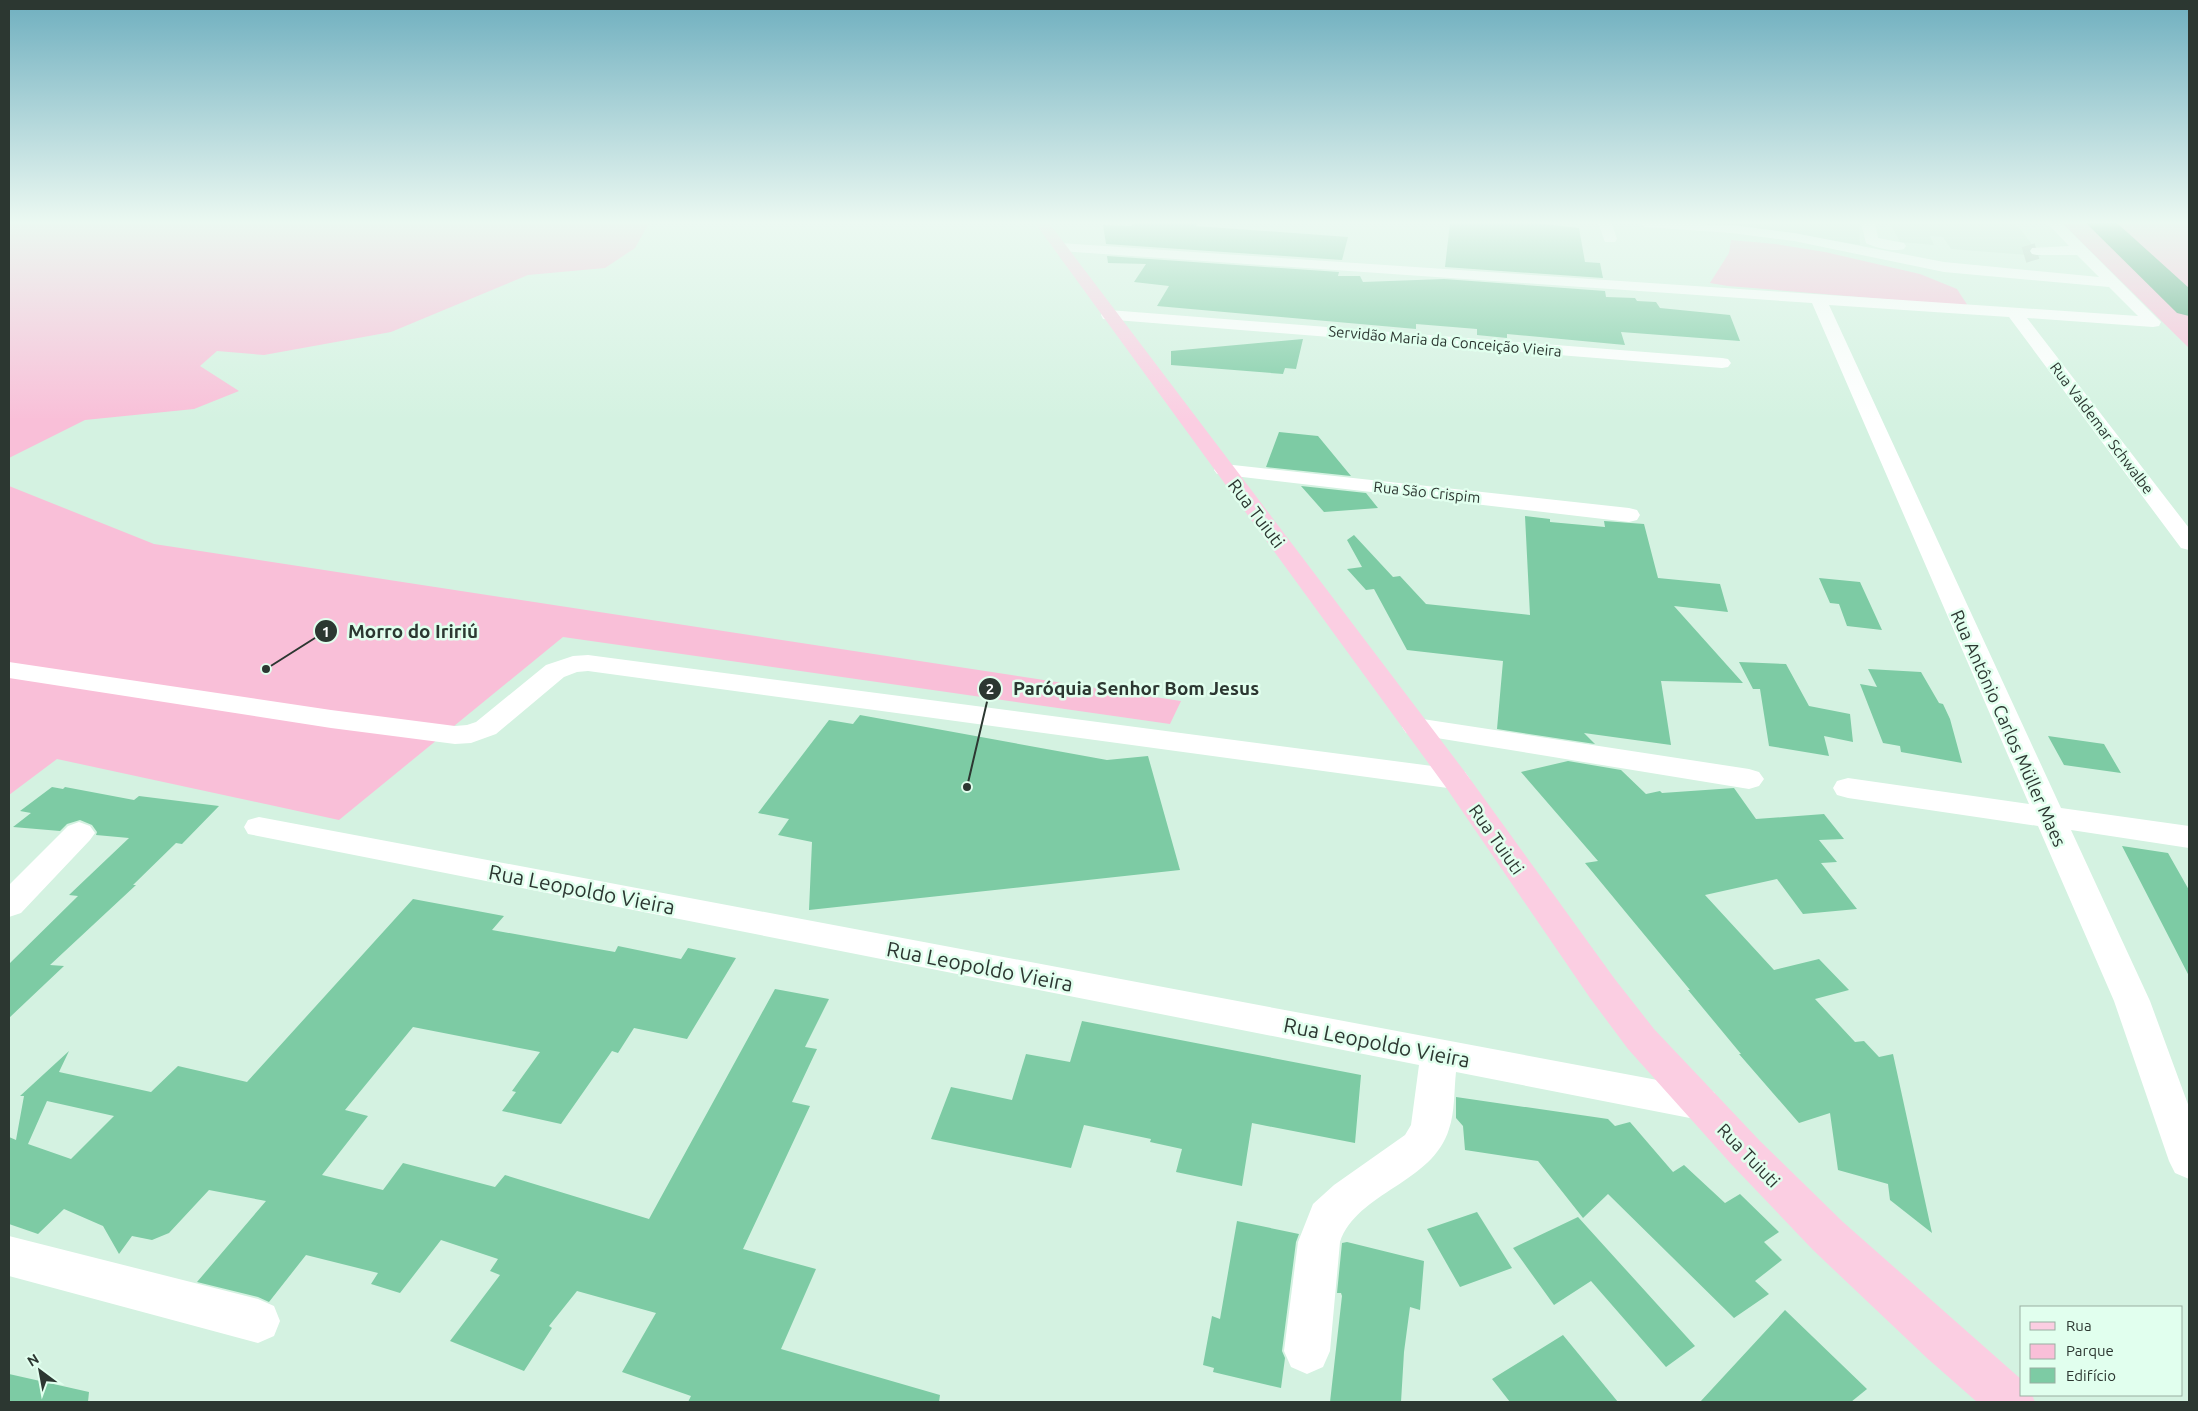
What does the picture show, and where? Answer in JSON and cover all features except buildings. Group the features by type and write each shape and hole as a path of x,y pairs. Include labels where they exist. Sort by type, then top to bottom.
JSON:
{"main road":[{"name":"Rua Tuiuti","path":"1090,289 1455,779 1602,988 1641,1039 1700,1104 1828,1236 1944,1343 2012,1402"}],"street":[{"path":"1670,289 2153,322 2119,289"},
{"name":"Rua Antônio Carlos Müller Maes","path":"1818,299 2132,1001 2189,1161"},
{"name":"Rua Valdemar Schwalbe","path":"2014,313 2189,543"},
{"name":"Servidão Maria da Conceição Vieira","path":"1109,315 1722,363"},
{"name":"Rua São Crispim","path":"1224,470 1629,515"},
{"path":"9,670 331,719 455,735 470,734 486,728 554,671 573,664 588,662 1455,779"},
{"path":"1416,727 1749,779"},
{"path":"1848,788 2189,837"},
{"name":"Rua Leopoldo Vieira","path":"259,827 1700,1104"},
{"path":"9,905 79,833"},
{"path":"1307,1351 1319,1242 1328,1217 1349,1198 1419,1147 1430,1129 1439,1054"},
{"path":"9,1256 258,1321"}],"green space":[{"path":"9,289 495,289 391,332 264,355 217,351 200,366 239,391 194,409 85,420 9,458"},
{"path":"1762,289 1957,289 1968,306"},
{"path":"2129,289 2189,289 2189,348"},
{"path":"9,486 154,544 1181,701 1170,724 563,637 339,820 57,759 9,795"}],"waterway":[{"path":"2171,289 2189,306"}],"place":[{"name":"Morro do Iririú","path":"266,669"},
{"name":"Paróquia Senhor Bom Jesus","path":"967,787"}]}
